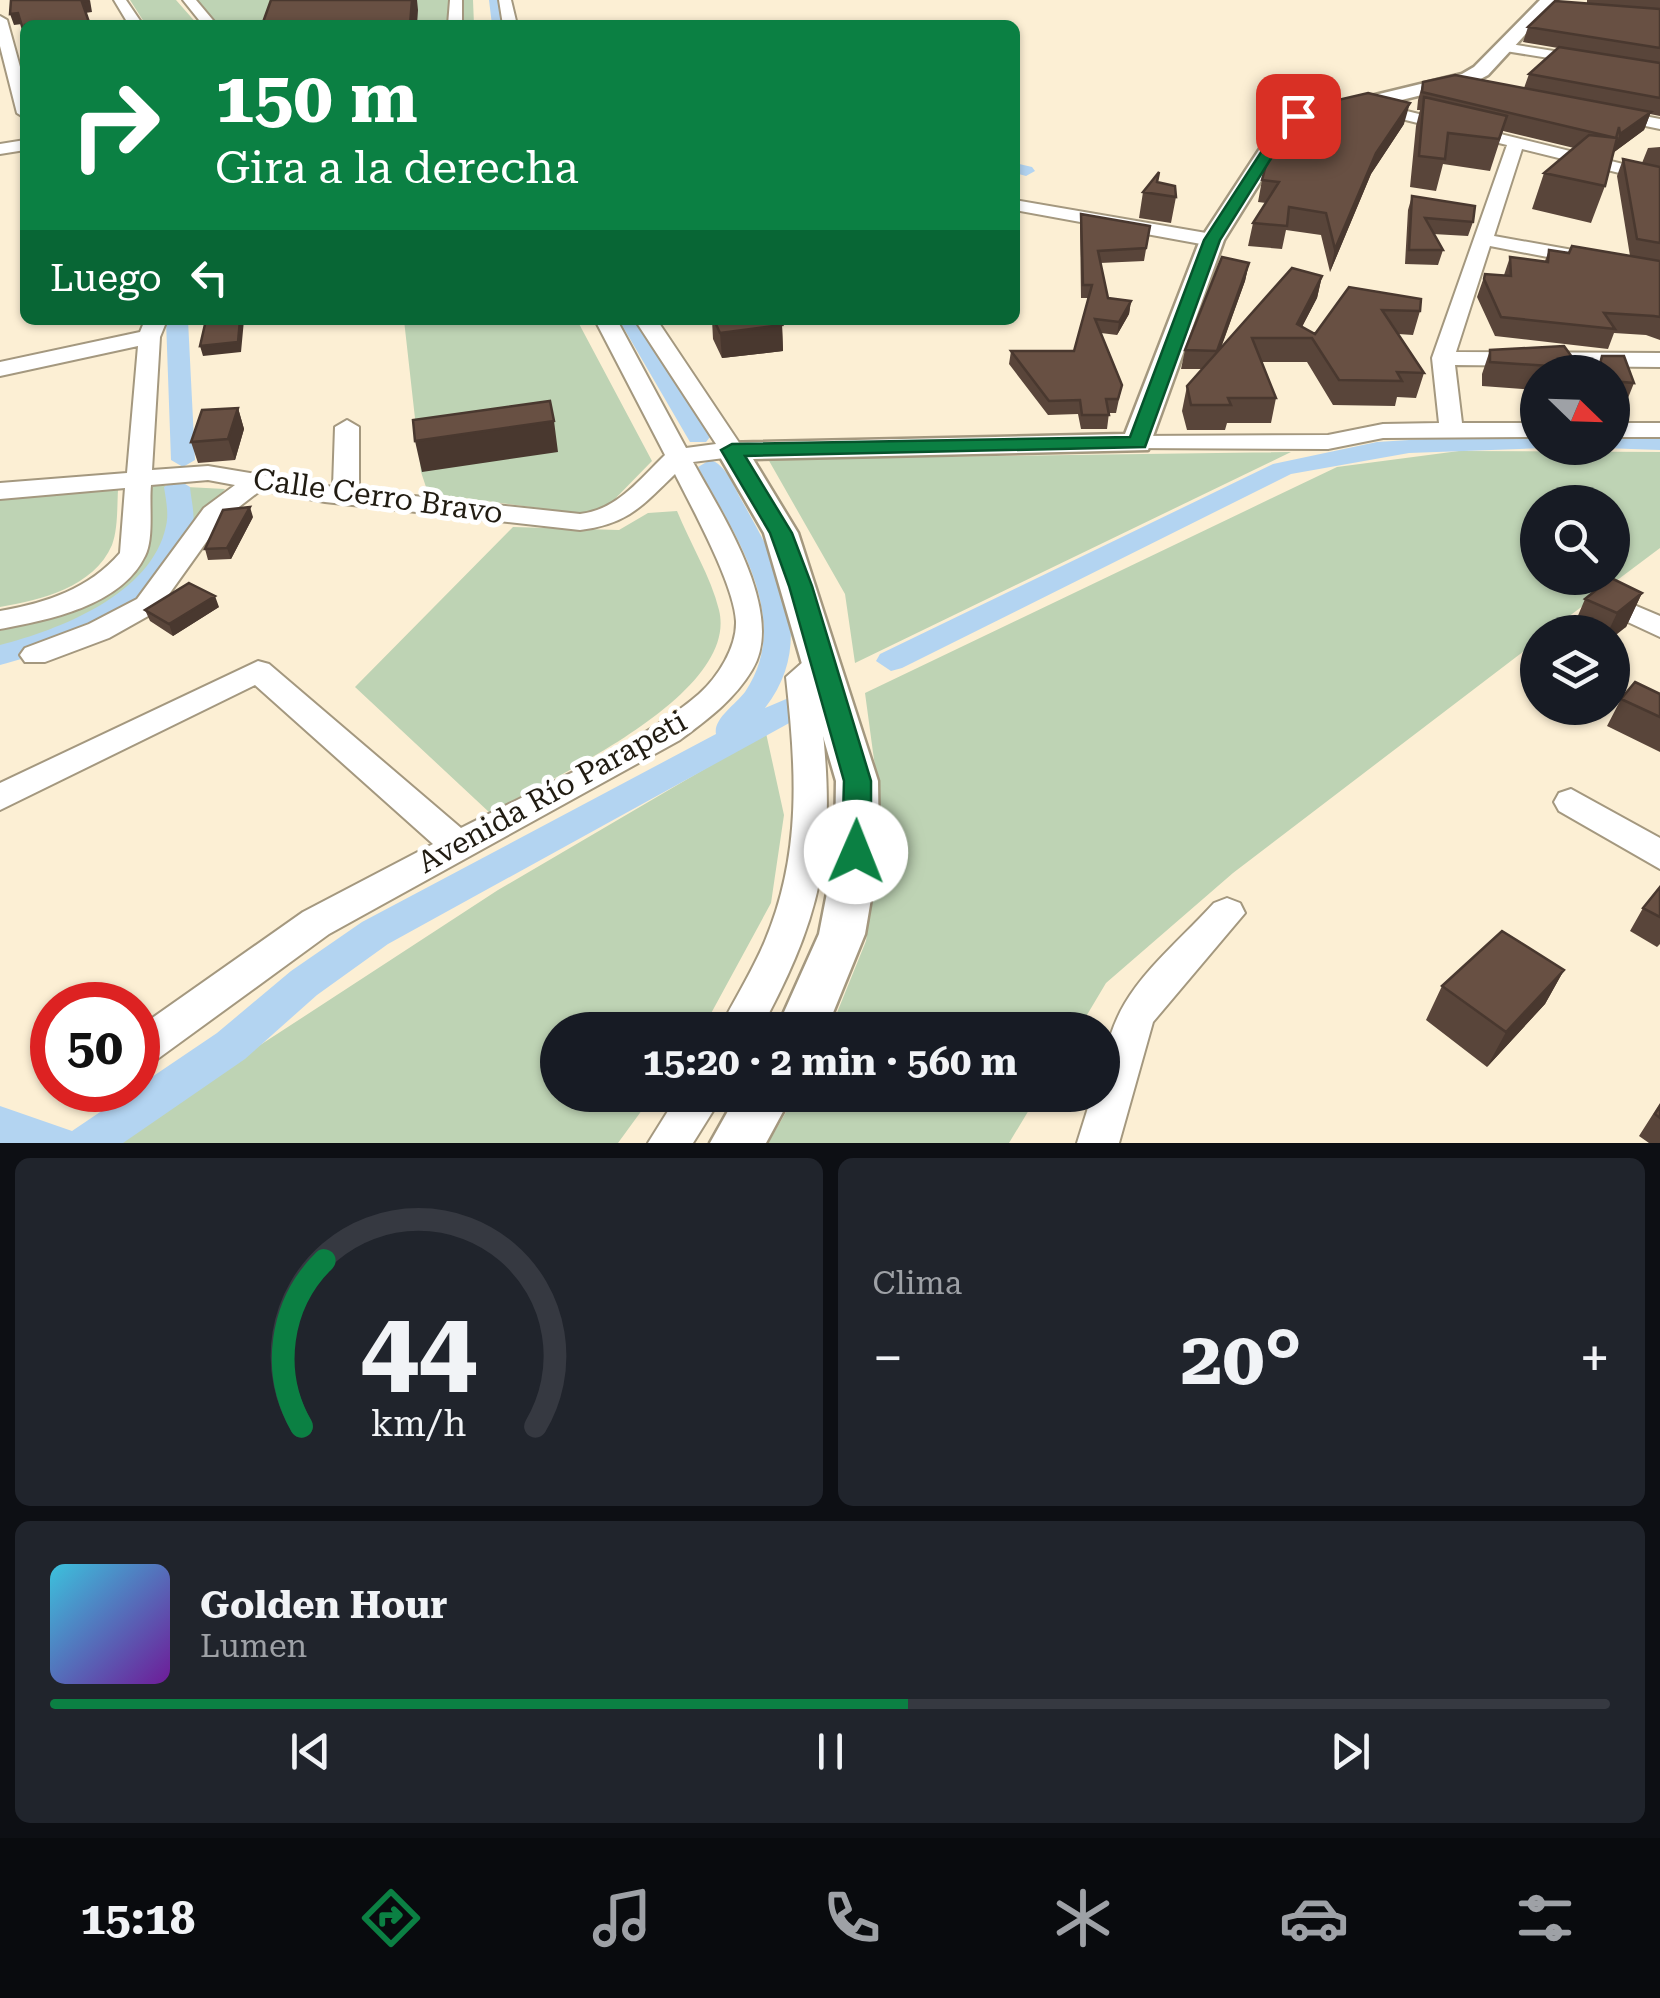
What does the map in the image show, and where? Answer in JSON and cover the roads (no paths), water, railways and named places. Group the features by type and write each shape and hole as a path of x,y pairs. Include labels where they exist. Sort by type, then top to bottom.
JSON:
{"main road":[{"path":"809,1012 842,934 856,852 857,781 781,533 732,450 1138,442 1212,240 1287,122 1354,103 1449,84 1481,70 1549,5"},
{"path":"737,1143 756,1112"}],"street":[{"path":"189,0 206,20"},
{"path":"0,20 12,45 20,87"},
{"path":"1504,47 1660,72"},
{"path":"1449,84 1488,91"},
{"path":"1354,103 1660,178"},
{"path":"1602,113 1660,124"},
{"path":"1451,429 1443,358 1516,142"},
{"path":"1020,205 1212,240"},
{"path":"1482,239 1606,262"},
{"path":"99,325 106,344"},
{"name":"Avenida Río Parapeti","path":"160,1034 316,923 669,732 712,700 740,664 750,621 723,541 609,325"},
{"path":"649,325 732,450 678,456"},
{"path":"0,370 152,329 133,554 120,572 99,589 68,602 0,620"},
{"path":"1443,358 1660,360"},
{"path":"346,496 347,427"},
{"path":"1138,442 1328,442 1383,432 1520,430"},
{"path":"1630,430 1660,430"},
{"name":"Calle Cerro Bravo","path":"0,491 208,473 346,496 580,522 606,519 625,508 678,456"},
{"path":"35,656 148,605 213,514 258,480"},
{"path":"1627,611 1660,628"},
{"path":"750,1012 776,966 810,852 808,741 801,678 823,661"},
{"path":"0,798 258,670 456,844"},
{"path":"1570,802 1660,855"},
{"path":"1098,1143 1136,1014 1228,913"},
{"path":"669,1143 690,1112"}],"waterway":[{"path":"495,0 498,20"},
{"path":"1020,169 1026,171"},
{"path":"177,325 183,460"},
{"path":"633,325 698,437"},
{"path":"891,661 1282,469 1345,454 1409,445 1520,442"},
{"path":"1630,443 1660,443"},
{"path":"710,467 764,568 775,600 779,632 774,664 758,696 729,730"},
{"path":"0,655 80,626 134,593 156,573 172,550 180,525 177,487"},
{"path":"88,1143 231,1046 304,983 375,933 791,708"},
{"path":"0,1126 56,1143"}]}
